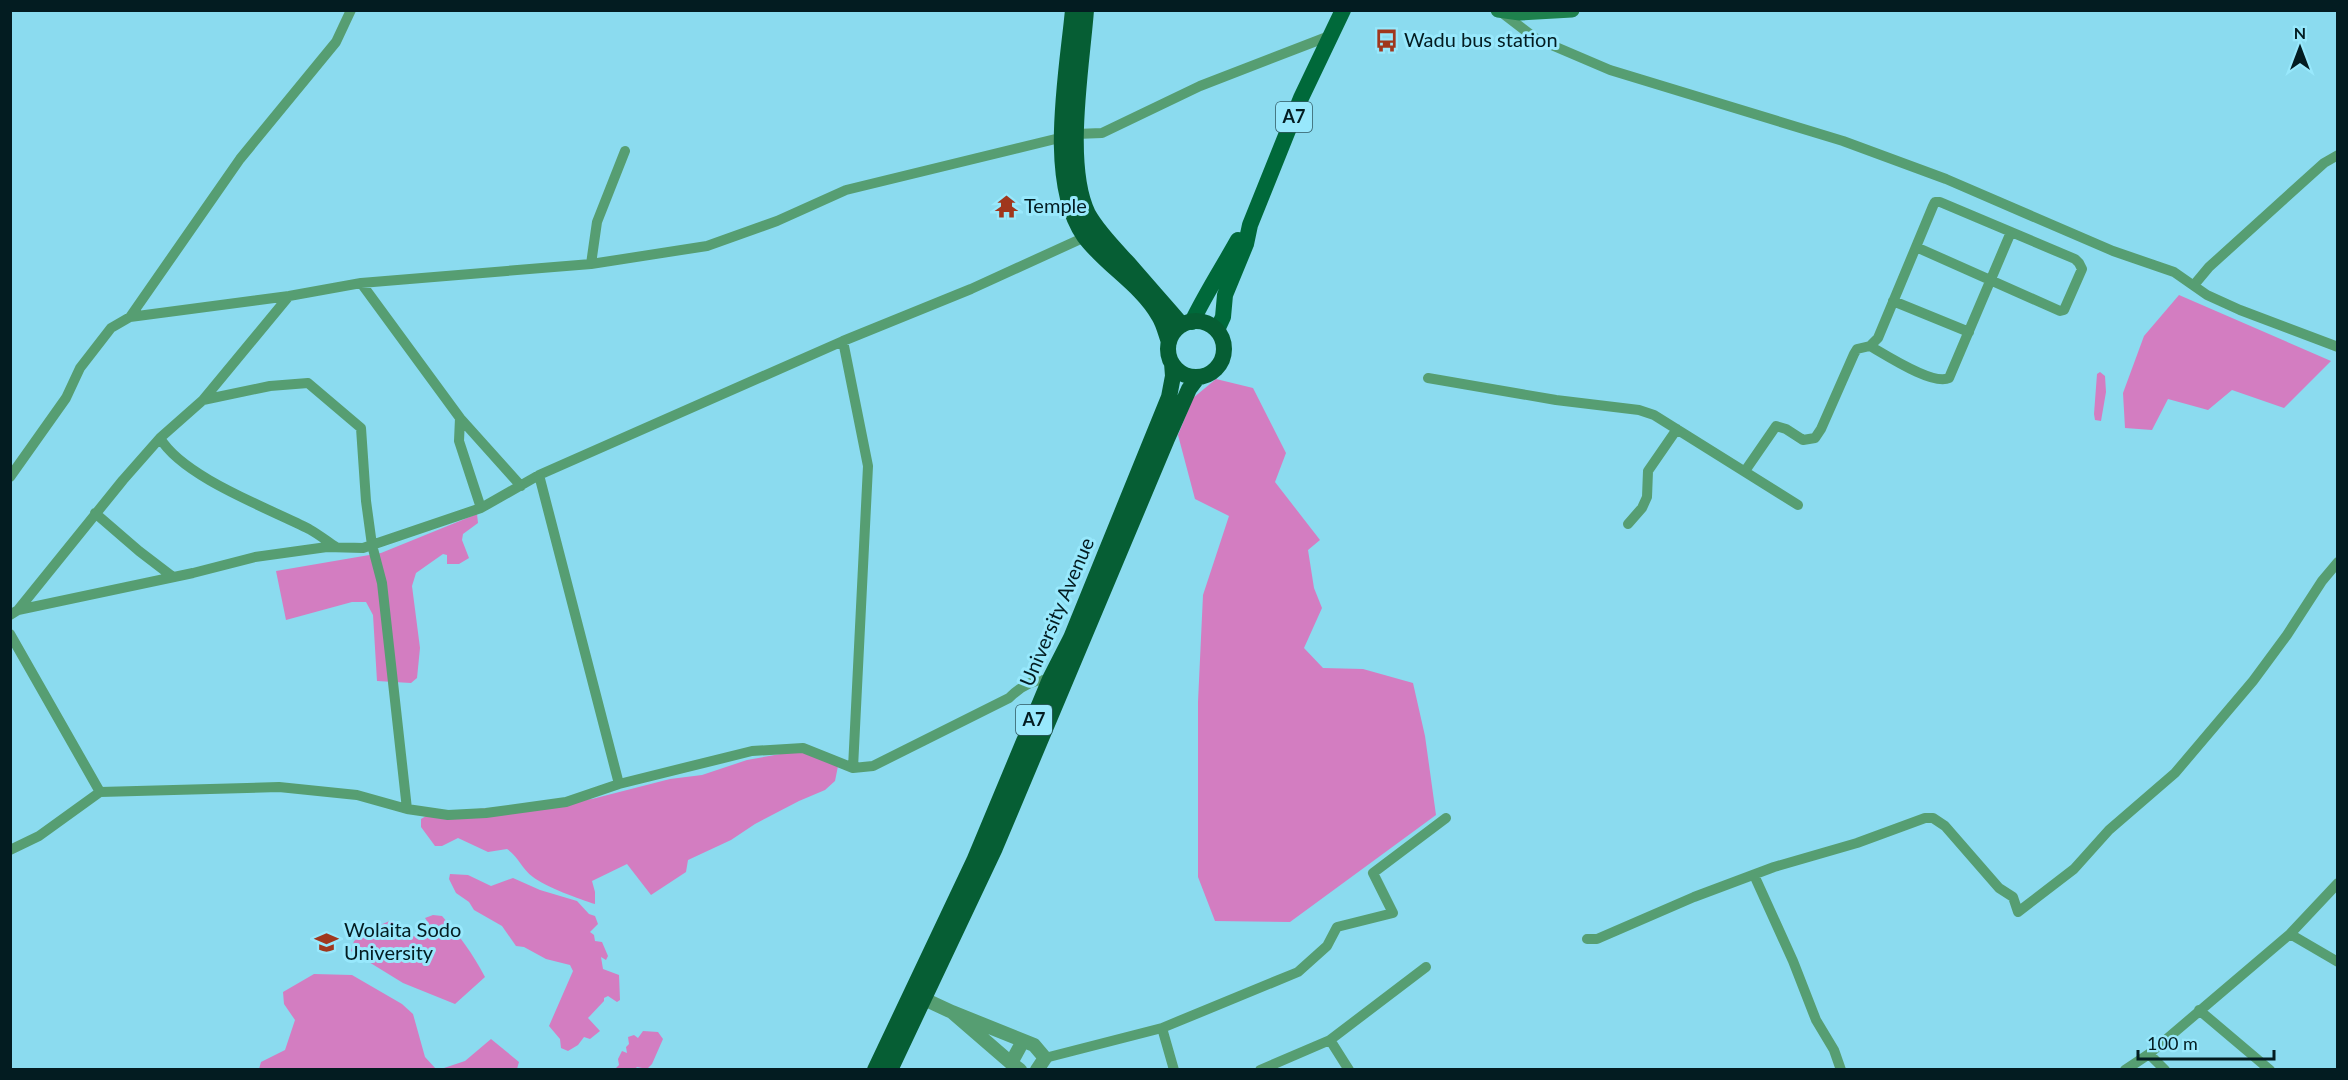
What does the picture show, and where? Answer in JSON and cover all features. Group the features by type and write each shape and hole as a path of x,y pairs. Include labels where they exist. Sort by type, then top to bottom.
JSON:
{"highway":[{"name":"A7","path":"1073,10 1069,135 1081,196 1089,215 1101,233 1187,323"},
{"name":"A7","path":"1086,10 1064,177 1068,202 1085,237 1143,294 1159,316 1169,342"},
{"name":"A7","path":"1172,363 1168,353 1169,342 1174,332 1187,323 1201,322 1217,330 1225,349 1222,360 1217,369 1208,375 1198,377"},
{"path":"1172,363 1188,376 1198,377"},
{"name":"University Avenue","path":"890,1070 995,848 1057,682 1071,638 1169,397 1173,376 1172,363"},
{"name":"University Avenue","path":"875,1070 1057,682 1179,410 1198,377"}],"main road":[{"name":"A7","path":"1217,330 1223,317 1225,295 1301,98 1343,10"},
{"path":"1499,11 1572,10"},
{"name":"A7","path":"1187,323 1215,282 1239,239 1251,225"}],"street":[{"path":"130,317 240,159 336,42 351,10"},
{"path":"1499,11 1535,38 1610,70 1843,141 1946,179 2113,251 2174,272 2207,295 2337,347"},
{"path":"10,477 66,398 80,369 111,328 130,317 289,296 361,283 591,264 707,246 777,221 846,190 1069,135 1102,133 1200,86 1332,35"},
{"path":"591,264 597,222 625,152"},
{"path":"2194,285 2209,267 2324,163 2337,154"},
{"path":"1745,471 1776,426 1786,429 1803,440 1815,438 1857,349 1870,346 1878,338 1933,206 1937,201 2075,259 2082,266 2064,310 2060,311 1916,247"},
{"path":"1870,346 1924,375 1946,380 1951,377 2011,232"},
{"path":"14,612 255,557 336,547 363,548 481,508 539,475 843,340 971,290 1085,237"},
{"path":"361,283 460,418 520,486"},
{"path":"14,612 160,438 202,400 289,296"},
{"path":"1893,300 1969,332"},
{"path":"843,340 868,466 853,768"},
{"path":"1428,378 1556,400 1640,410 1661,418 1798,505"},
{"path":"202,400 270,386 308,383 361,428 366,501 372,545 382,583 407,809"},
{"path":"460,418 459,441 481,508"},
{"path":"1628,524 1642,508 1647,497 1648,471 1677,429"},
{"path":"160,438 166,449 202,474 311,530 336,547"},
{"path":"539,475 619,784"},
{"path":"96,513 173,577"},
{"path":"1587,939 1597,939 1694,897 1754,875 1857,843 1918,819 1933,818 1945,826 1999,888 2013,897 2018,912 2074,868 2109,830 2175,773 2253,681 2337,562"},
{"path":"10,634 100,792"},
{"path":"10,850 39,836 100,792 279,787 357,795 407,809 448,815 486,813 566,802 619,784 752,751 803,748 853,768 873,766 1010,698 1023,685 1057,682"},
{"path":"924,999 1034,1045 1041,1064 1162,1028 1298,972 1327,946 1337,927 1393,913 1373,873 1446,818"},
{"path":"1754,875 1793,961 1816,1020 1834,1050 1841,1070"},
{"path":"2125,1070 2149,1054 2290,934 2337,884"},
{"path":"2290,934 2337,962"},
{"path":"1260,1070 1330,1040 1426,968"},
{"path":"2199,1010 2270,1070"},
{"path":"952,1011 1013,1068 1023,1041"},
{"path":"1162,1028 1174,1070"},
{"path":"1330,1040 1349,1070"},
{"path":"2149,1054 2165,1070"}],"shaded area":[{"path":"2179,295 2331,361 2284,408 2232,390 2208,410 2168,399 2152,430 2125,428 2123,393 2144,336"},
{"path":"2100,372 2105,376 2106,392 2101,421 2095,420 2094,414 2097,374"},
{"path":"1216,379 1253,388 1286,453 1275,482 1320,540 1308,550 1314,588 1322,608 1304,648 1323,668 1363,669 1413,683 1425,736 1436,815 1290,922 1215,921 1198,877 1198,702 1203,595 1229,516 1195,499 1178,435 1193,398"},
{"path":"477,514 478,523 463,534 462,540 469,558 459,564 447,564 447,555 443,554 416,573 412,586 420,648 417,678 411,683 377,681 373,615 366,602 352,602 286,620 276,571 381,553"},
{"path":"797,751 816,756 838,766 835,781 825,790 799,801 755,824 731,840 688,860 686,872 651,895 627,864 592,881 595,904 538,881 507,849 488,852 458,838 442,846 435,846 421,827 421,819 431,813 592,799 670,779 702,775 747,760"},
{"path":"450,874 468,875 491,886 513,878 540,890 577,901 589,914 595,916 598,924 590,932 594,935 595,941 602,942 608,956 606,960 601,957 603,969 619,975 620,1000 617,1002 608,996 604,998 604,1001 588,1018 600,1031 590,1039 584,1037 578,1045 568,1051 561,1048 560,1039 549,1026 573,971 570,965 546,959 524,947 516,946 502,926 474,910 469,902 456,893 449,879"},
{"path":"433,915 442,916 448,923 471,953 485,977 455,1004 403,983 351,951 354,941 373,928 392,920 409,937 415,936 419,940 430,931 425,918"},
{"path":"314,974 352,975 402,1004 413,1014 425,1057 436,1069 259,1069 261,1062 285,1050 295,1020 284,1004 283,992"},
{"path":"643,1031 658,1032 663,1039 652,1064 647,1069 637,1067 635,1069 615,1069 619,1065 618,1059 622,1051 627,1053 628,1037 634,1035 638,1038"},
{"path":"491,1039 519,1062 517,1069 441,1069 465,1061"}],"place":[{"name":"Wadu bus station","path":"1386,40"},
{"name":"Temple","path":"1006,206"},
{"name":"Wolaita Sodo University","path":"326,942"}]}
